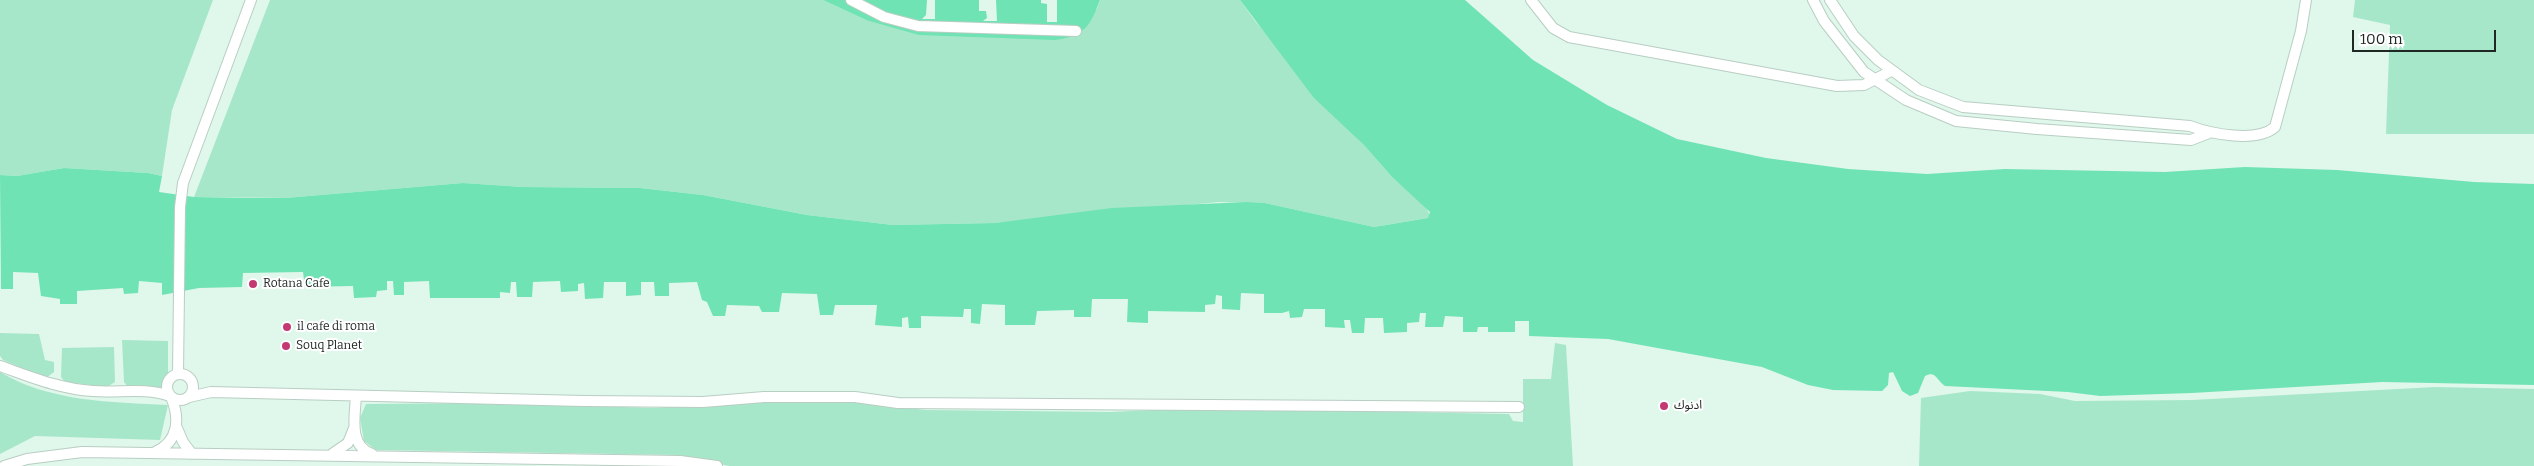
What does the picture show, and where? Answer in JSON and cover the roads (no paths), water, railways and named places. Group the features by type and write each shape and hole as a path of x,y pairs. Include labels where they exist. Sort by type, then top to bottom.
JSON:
{"street":[{"path":"178,374 180,207 184,184 251,0"},
{"path":"851,0 884,17 918,26 1076,30"},
{"path":"1530,0 1553,28 1569,37 1837,86 1864,86 1891,72"},
{"path":"1813,0 1824,22 1864,72 1906,100 1956,120 2037,129 2191,140 2209,133"},
{"path":"1830,0 1854,36 1891,72 1919,90 1962,107 2190,126 2209,133 2258,135 2268,133 2275,127 2301,31 2306,0"},
{"path":"0,366 66,387 95,391 150,391 170,396 177,400 211,392 584,401 703,402 764,396 854,397 898,403 1519,406"},
{"path":"150,391 168,382 178,374"},
{"path":"178,374 188,377 192,382 211,392"},
{"path":"168,382 167,387 183,442 192,454"},
{"path":"154,453 169,443 193,388 192,382"},
{"path":"331,455 348,443 354,427 356,396"},
{"path":"354,427 362,449 378,456"},
{"path":"4,466 27,458 62,453 680,461 717,466"}],"place":[{"name":"Rotana Cafe","path":"253,284"},
{"name":"il cafe di roma","path":"287,327"},
{"name":"Souq Planet","path":"286,346"},
{"name":"ادنوك","path":"1664,406"}]}
